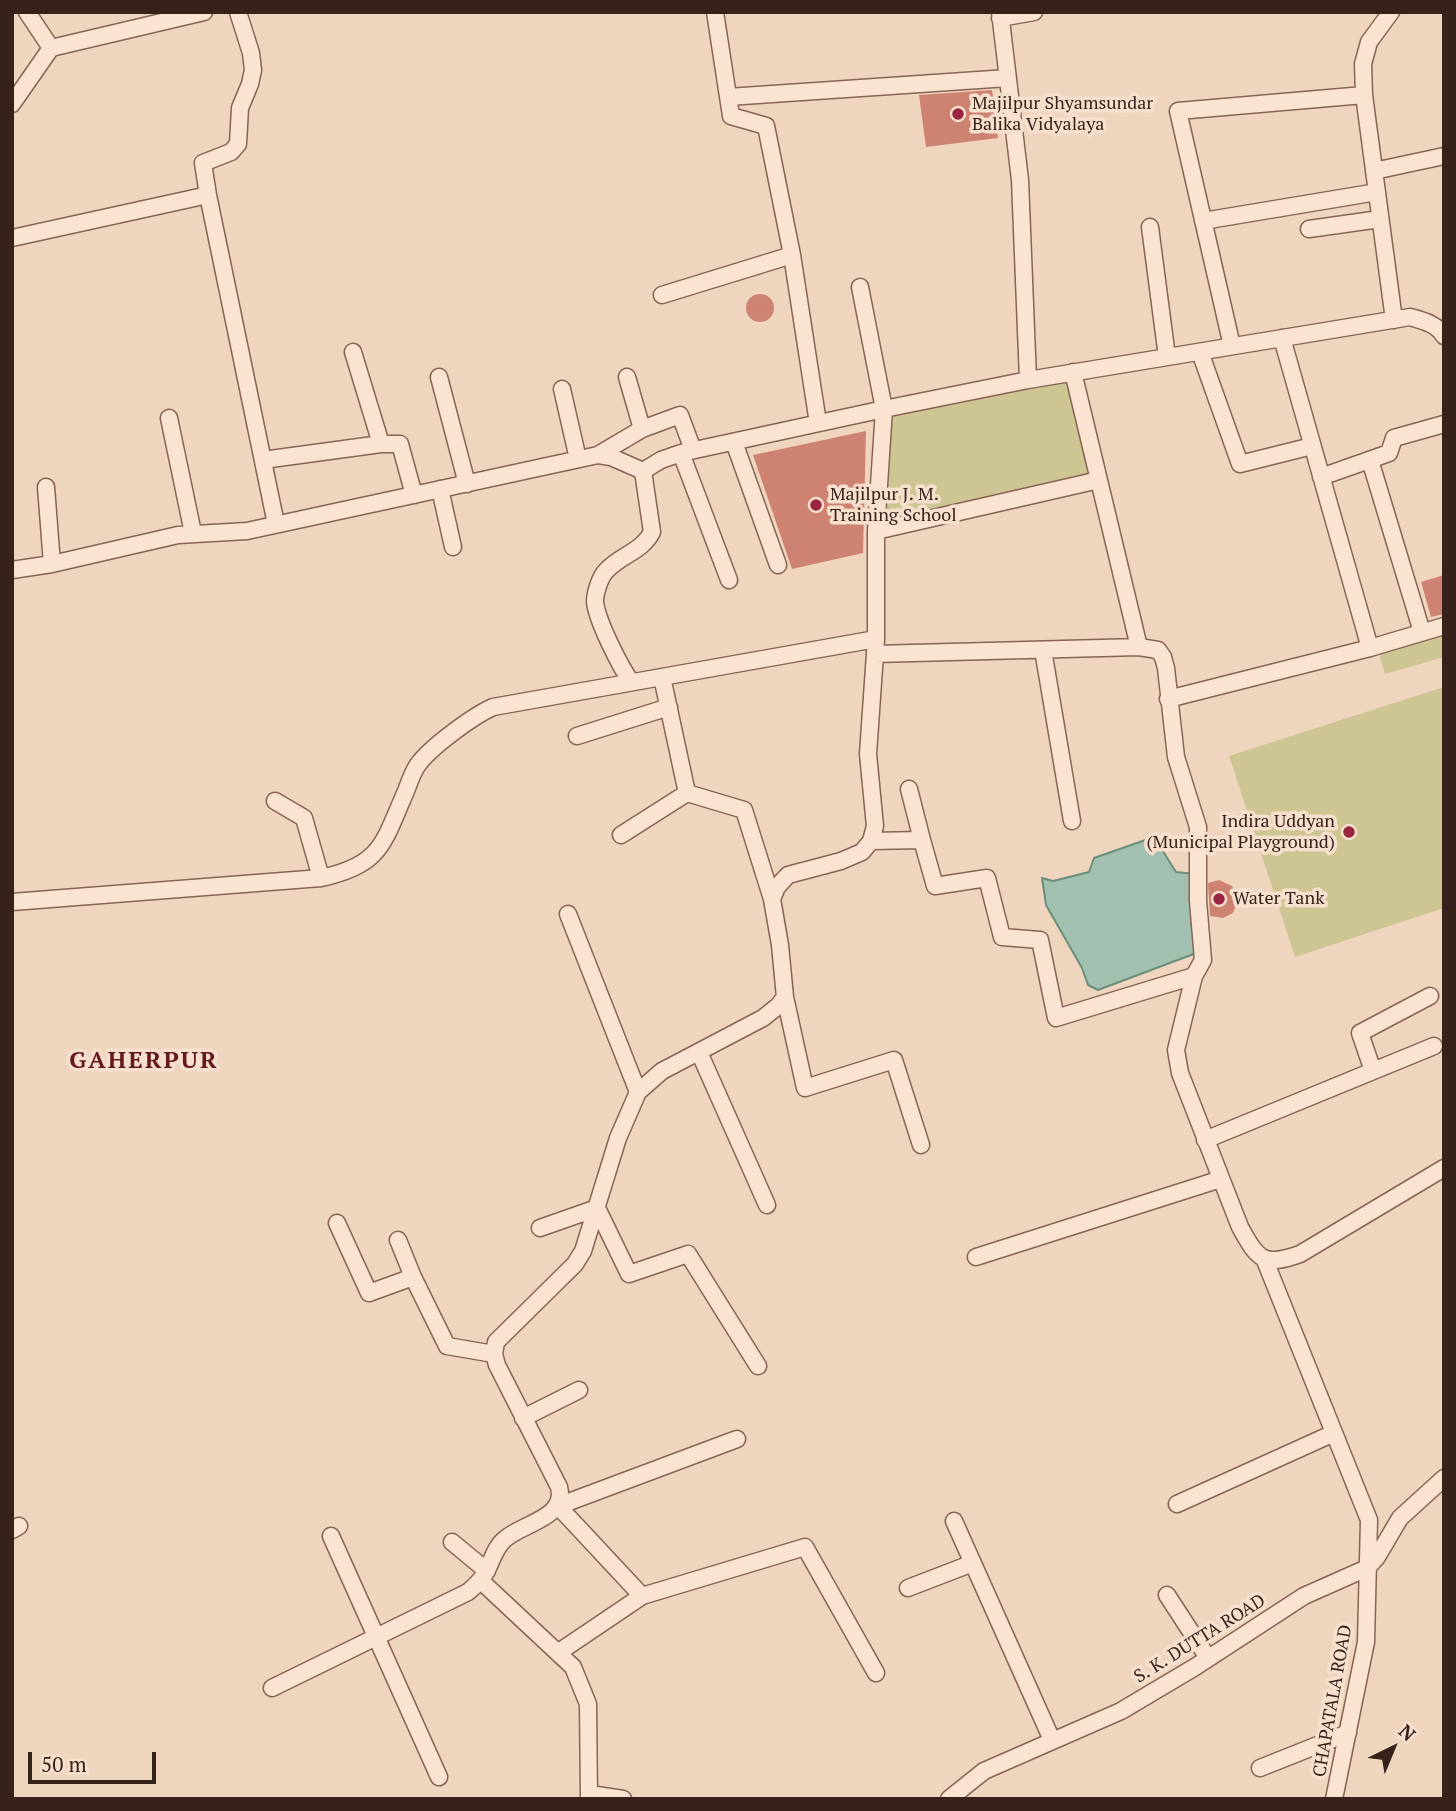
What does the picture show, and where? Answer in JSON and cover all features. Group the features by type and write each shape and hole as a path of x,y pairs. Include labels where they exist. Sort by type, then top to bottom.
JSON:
{"street":[{"path":"27,12 51,48"},
{"path":"12,104 51,48 186,14 204,12"},
{"path":"238,12 251,53 253,71 240,108 238,145 231,152 203,163 276,524"},
{"path":"715,12 731,116 766,126 792,255 818,424"},
{"path":"1028,380 1021,193 1000,15 1034,12"},
{"path":"1391,12 1369,42 1363,64 1364,95 1394,320"},
{"path":"728,97 1008,78"},
{"path":"1232,346 1178,111 1364,95"},
{"path":"1374,171 1444,156"},
{"path":"1203,221 1377,192"},
{"path":"12,238 208,195"},
{"path":"1309,229 1380,219"},
{"path":"1150,228 1167,357"},
{"path":"662,295 792,255"},
{"path":"772,900 777,887 788,875 841,861 862,852 871,841 875,826 868,754 876,647 876,531 884,409 860,287"},
{"path":"643,471 661,460 687,452 884,409 1073,372 1410,317 1428,322 1441,331 1444,337"},
{"path":"1282,338 1370,648"},
{"path":"353,352 381,444"},
{"path":"1200,352 1240,464 1312,446"},
{"path":"12,902 321,878 346,872 375,854 388,832 416,767 428,753 481,712 493,707 662,677 876,647 1043,650 1139,647 1073,372"},
{"path":"439,377 467,484"},
{"path":"627,377 642,429"},
{"path":"562,389 578,459"},
{"path":"12,570 52,564 193,533 236,533 598,455 642,429 680,415 687,452 729,580"},
{"path":"169,418 193,533"},
{"path":"1321,477 1389,453 1394,438 1444,424"},
{"path":"734,442 778,565"},
{"path":"263,460 381,444 400,444 414,495"},
{"path":"598,455 611,457 643,471"},
{"path":"1370,460 1422,632"},
{"path":"631,682 620,666 595,601 599,582 606,570 639,548 652,532 643,471"},
{"path":"876,531 1099,480"},
{"path":"46,487 52,564"},
{"path":"440,489 453,547"},
{"path":"1168,699 1370,648 1444,626"},
{"name":"CHAPATALA ROAD","path":"1139,647 1157,650 1163,657 1176,757 1198,827 1198,901 1203,960 1194,976 1176,1050 1180,1073 1240,1227 1251,1246 1264,1258 1369,1520 1366,1642 1334,1799"},
{"path":"1043,650 1072,821"},
{"path":"662,677 687,793"},
{"path":"577,736 669,707"},
{"path":"909,789 935,886 987,878 1002,937 1040,940 1056,1018 1194,976"},
{"path":"621,835 687,793 744,810 772,900 785,997 805,1088 894,1059 921,1145"},
{"path":"275,801 304,818 321,878"},
{"path":"871,841 922,840"},
{"path":"568,914 638,1091"},
{"path":"1373,1071 1360,1034 1430,996"},
{"path":"558,1506 561,1496 559,1487 497,1365 494,1354 496,1342 575,1264 583,1251 618,1138 638,1091 662,1071 763,1018 785,997"},
{"path":"1205,1140 1434,1046"},
{"path":"699,1052 768,1205"},
{"path":"1264,1258 1279,1262 1300,1254 1444,1168"},
{"path":"976,1257 1221,1179"},
{"path":"540,1228 597,1208"},
{"path":"597,1208 629,1275 688,1254 758,1366"},
{"path":"337,1223 369,1293 413,1278"},
{"path":"398,1240 413,1278 447,1346 494,1354"},
{"path":"523,1418 579,1390"},
{"path":"1177,1504 1334,1433"},
{"path":"272,1688 468,1592 484,1576 505,1538 558,1506 737,1439"},
{"path":"1367,1568 1377,1557 1400,1518 1444,1478"},
{"path":"558,1506 642,1596"},
{"path":"954,1521 1052,1741"},
{"path":"331,1536 439,1777"},
{"path":"452,1542 573,1667 588,1704 590,1797 623,1799"},
{"path":"559,1652 642,1596 805,1547 876,1673"},
{"path":"908,1588 973,1563"},
{"name":"S. K. DUTTA ROAD","path":"949,1799 984,1771 1122,1711 1304,1596 1367,1568"},
{"path":"1167,1595 1208,1658"},
{"path":"1259,1768 1348,1733"}],"shaded area":[{"path":"1073,373 1099,480 877,531 884,409"},
{"path":"1444,626 1444,657 1385,674 1377,646"},
{"name":"Indira Uddyan (Municipal Playground)","path":"1444,687 1444,908 1295,957 1229,756"},
{"path":"1154,837 1176,872 1195,874 1199,952 1098,990 1088,985 1082,968 1046,905 1042,878 1053,881 1089,872 1094,858"}],"building":[{"name":"Majilpur Shyamsundar Balika Vidyalaya","path":"992,90 998,138 926,147 919,95"},
{"path":"760,294 770,298 774,308 770,318 760,322 750,318 746,308 750,298"},
{"name":"Majilpur J. M. Training School","path":"866,431 863,553 792,569 753,455"},
{"path":"1444,575 1444,614 1431,617 1421,582"},
{"name":"Water Tank","path":"1219,880 1232,886 1238,900 1233,913 1223,918 1210,916 1208,883"}],"place":[{"name":"Majilpur Shyamsundar Balika Vidyalaya","path":"958,114"},
{"name":"Majilpur J. M. Training School","path":"816,505"},
{"name":"Indira Uddyan (Municipal Playground)","path":"1349,832"},
{"name":"Water Tank","path":"1219,899"}],"district":[{"name":"GAHERPUR","path":"144,1061"}]}
